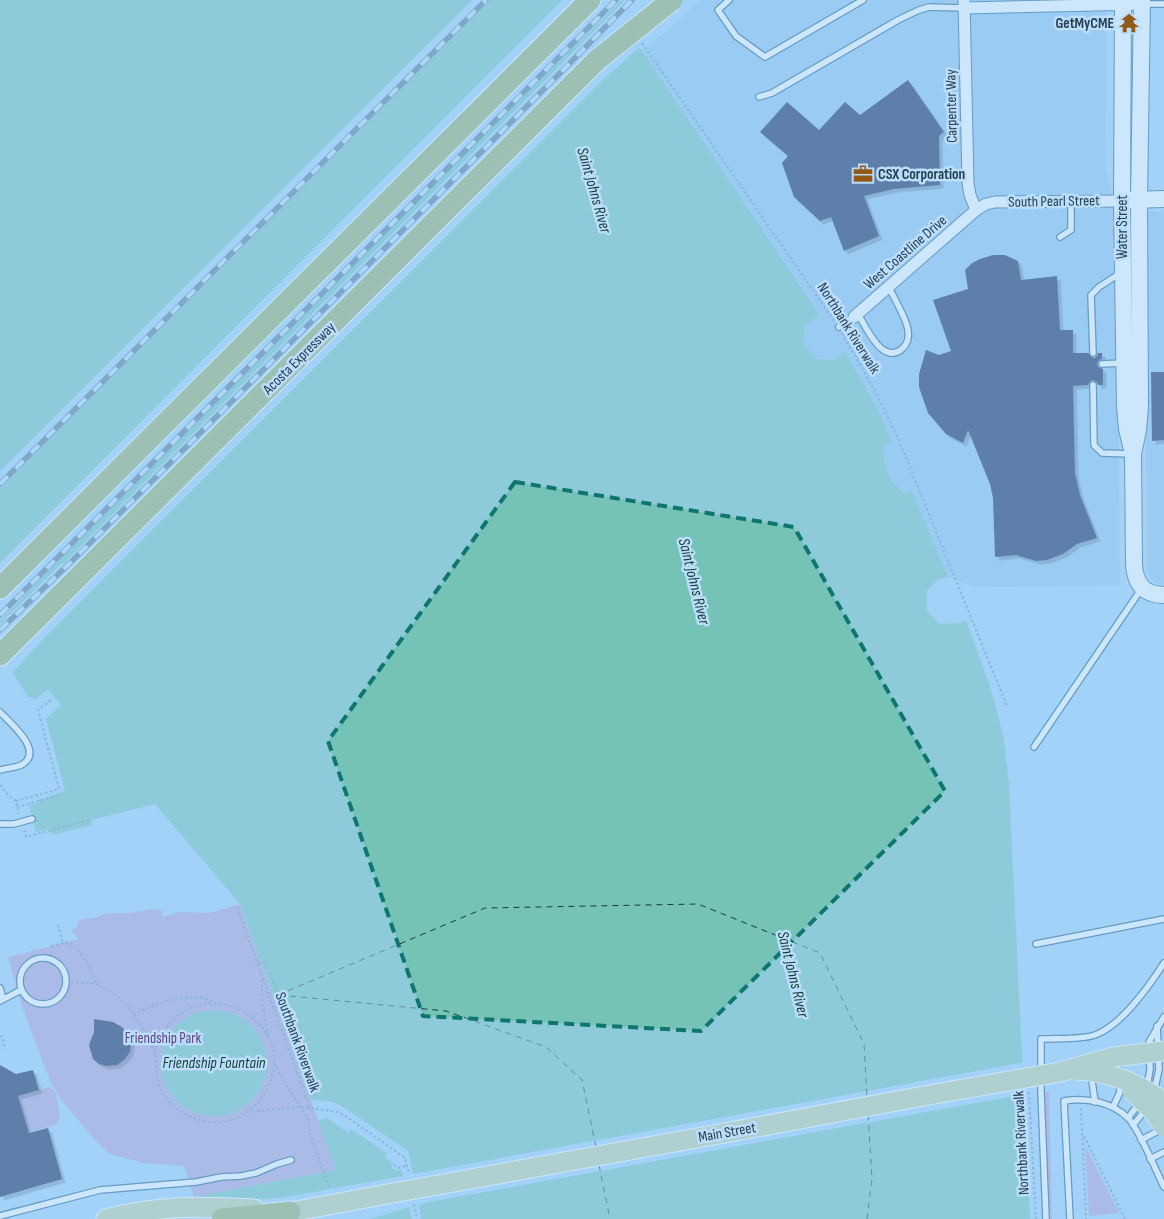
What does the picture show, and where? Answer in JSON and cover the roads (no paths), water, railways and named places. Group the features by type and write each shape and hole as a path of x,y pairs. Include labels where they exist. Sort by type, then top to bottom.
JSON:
{"highway":[{"path":"565,24 586,0"},
{"path":"0,588 590,0"},
{"path":"597,60 657,0"},
{"path":"597,60 672,0"},
{"name":"Acosta Expressway","path":"0,654 597,60"},
{"path":"0,662 32,624"},
{"path":"222,1219 282,1215"},
{"path":"263,1219 282,1215"}],"main road":[{"name":"Main Street","path":"106,1219 160,1208 188,1206 282,1215 1060,1072 1113,1057 1164,1051"},
{"path":"1060,1072 1116,1072 1164,1102"},
{"path":"1116,1072 1164,1127"}],"street":[{"name":"Water Street","path":"1123,2 1123,270 1139,419 1133,454 1134,564 1137,580 1142,588"},
{"path":"964,4 1142,2"},
{"name":"Water Street","path":"1132,363 1142,2"},
{"name":"Carpenter Way","path":"964,4 968,183 976,210"},
{"name":"South Pearl Street","path":"976,210 986,204 995,202 1164,199"},
{"name":"West Coastline Drive","path":"856,315 976,210"},
{"path":"1142,588 1150,594 1164,596"}],"lane":[{"path":"729,0 718,10 736,36 765,57 863,0"},
{"path":"1142,2 1164,4"},
{"path":"759,97 772,93 898,20 919,10 929,7 964,4"},
{"path":"1060,237 1071,230 1070,201"},
{"path":"1093,354 1091,295 1123,270"},
{"path":"839,327 856,315 878,346 885,352 892,353 902,349 907,343 909,336 908,327 889,287"},
{"path":"1102,364 1132,363"},
{"path":"1093,385 1094,445 1102,453 1133,454"},
{"path":"1034,747 1142,588"},
{"path":"0,712 27,742 30,751 29,757 24,763 0,770"},
{"path":"0,824 14,824 32,819"},
{"path":"1036,944 1164,919"},
{"path":"42,957 50,958 62,968 66,982 64,990 54,1002 47,1004 31,1002 21,990 19,982 23,968 28,962 42,957"},
{"path":"1046,1219 1040,1083 1041,1039 1089,1036 1103,1031 1118,1020 1134,1004 1164,963"},
{"path":"0,988 2,1000 21,990"},
{"path":"1128,1118 1147,1087 1150,1069 1149,1042 1164,1016"},
{"path":"1133,1125 1147,1108 1156,1090 1159,1068 1157,1026"},
{"path":"1088,1060 1095,1102"},
{"path":"1113,1107 1120,1092 1116,1072"},
{"path":"1070,1219 1064,1101 1079,1099 1095,1102 1113,1107 1128,1118 1164,1187"},
{"path":"1141,1140 1164,1127"},
{"path":"1150,1159 1164,1152"},
{"path":"0,1216 100,1190 242,1176 291,1160"}],"water":[{"name":"Saint Johns River","path":"0,0 647,0 625,25 820,315 805,326 804,345 816,359 834,360 845,351 876,406 892,442 884,446 884,460 890,478 904,493 912,490 948,577 939,579 927,591 927,611 940,624 959,623 966,620 995,703 1004,740 1009,785 1030,1219 199,1219 194,1197 336,1170 240,904 155,804 91,820 92,825 52,835 50,829 36,832 29,805 65,791 46,719 61,705 48,689 35,700 32,697 28,697 14,674 0,662"},
{"name":"Friendship Fountain","path":"214,1010 234,1014 251,1026 263,1043 267,1063 263,1083 251,1100 234,1112 214,1116 194,1112 177,1100 165,1083 161,1063 165,1043 177,1026 194,1014"}],"railway":[{"path":"0,484 486,0"},
{"path":"0,615 616,0"},
{"path":"0,630 72,561 632,0"}],"place":[{"name":"GetMyCME","path":"1129,23"},
{"name":"CSX Corporation","path":"863,174"}],"park label":[{"name":"Friendship Park","path":"163,1038"}]}
